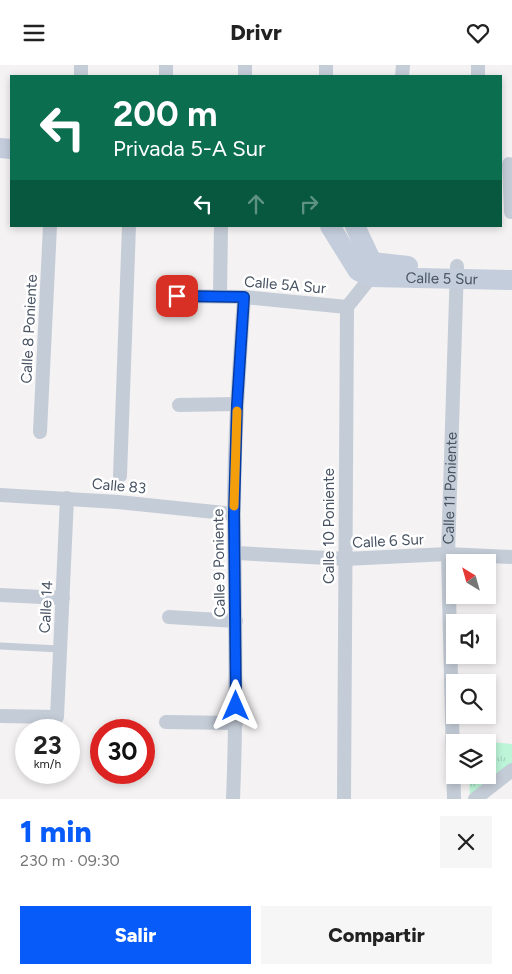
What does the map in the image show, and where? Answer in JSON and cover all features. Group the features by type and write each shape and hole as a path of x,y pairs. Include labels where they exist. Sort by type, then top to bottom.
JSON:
{"street":[{"path":"507,164 511,211"},
{"name":"Calle 8 Poniente","path":"40,432 50,227"},
{"path":"120,476 129,227"},
{"path":"220,296 221,227"},
{"path":"331,227 358,271 372,269"},
{"path":"355,227 372,269"},
{"name":"Calle 5 Sur","path":"372,269 399,266 512,280"},
{"name":"Calle 5 Sur","path":"457,272 512,267"},
{"path":"347,307 372,269"},
{"name":"Calle 11 Poniente","path":"448,554 457,272"},
{"name":"Calle 5A Sur","path":"177,296 244,297 347,307"},
{"name":"Calle 9 Poniente","path":"233,799 236,723 236,553 234,514 237,405 244,297"},
{"name":"Calle 10 Poniente","path":"344,799 347,307"},
{"path":"178,405 237,405"},
{"name":"Calle 83","path":"0,495 66,498 234,514"},
{"name":"Calle 14","path":"0,716 57,717 66,498"},
{"name":"Calle 6 Sur","path":"236,553 345,559 446,554"},
{"name":"Calle 6 Sur","path":"496,556 512,557"},
{"path":"0,595 63,597"},
{"name":"Calle 11 Poniente","path":"449,604 454,799"},
{"path":"169,617 236,621"},
{"path":"166,722 236,723"},
{"path":"475,799 512,771"}],"lane":[{"path":"0,646 60,649"}],"green space":[{"path":"496,743 512,744 512,766 496,778"},
{"path":"469,784 488,784 470,797"}],"slow traffic":[{"path":"234,506 237,411"}],"route":[{"path":"177,296 244,297 237,405 234,514 236,553 236,706"}]}
